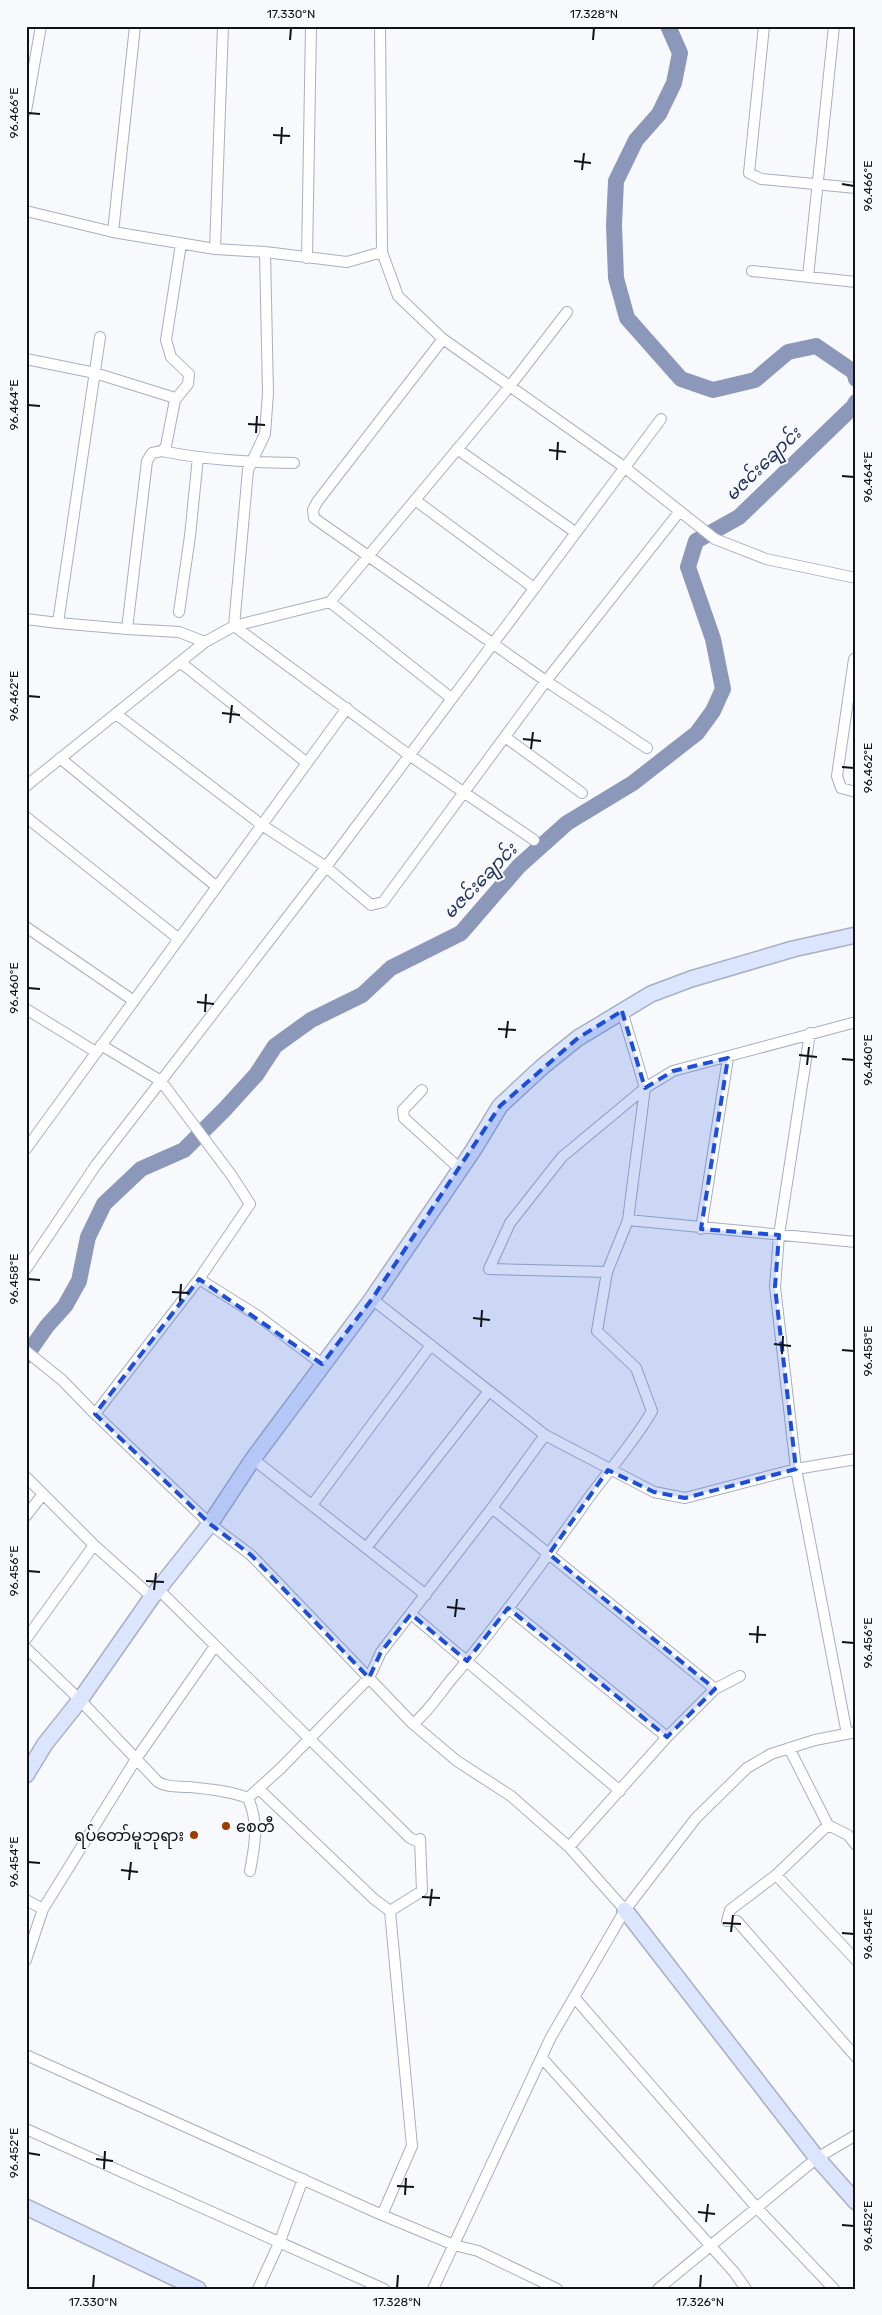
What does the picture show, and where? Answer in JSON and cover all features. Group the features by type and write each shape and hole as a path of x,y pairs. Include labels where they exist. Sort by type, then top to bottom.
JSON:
{"street":[{"path":"26,111 41,26"},
{"path":"113,232 135,26"},
{"path":"215,249 223,26"},
{"path":"306,258 311,26"},
{"path":"380,26 382,252 398,296 443,339 624,466 715,539 766,559 856,578"},
{"path":"764,26 749,173 761,179 856,188"},
{"path":"808,277 834,26"},
{"path":"26,210 113,232 215,249 266,252 348,262 382,252"},
{"path":"162,451 166,446 175,400 188,384 189,374 171,357 166,340 181,244"},
{"path":"234,626 248,470 265,434 268,393 266,252"},
{"path":"752,271 856,282"},
{"path":"26,786 205,642 234,626 330,602 510,386 567,312"},
{"path":"58,623 100,337"},
{"path":"443,339 317,502 312,510 314,518 322,526 369,556 546,682 647,748"},
{"path":"26,359 95,373 172,397 175,400"},
{"path":"26,1269 96,1165 326,867 661,418"},
{"path":"458,449 575,532"},
{"path":"127,629 147,460 152,453 162,451 198,457 252,462 294,463"},
{"path":"179,612 190,536 198,457"},
{"path":"415,500 534,588"},
{"path":"116,714 262,825 326,867 371,905 383,902 546,682 681,511"},
{"path":"330,602 451,698"},
{"path":"26,619 179,632 205,642"},
{"path":"234,626 409,755 534,840"},
{"path":"854,659 837,776 841,788 856,792"},
{"path":"180,662 307,763"},
{"path":"26,1149 347,708"},
{"path":"505,737 582,793"},
{"path":"60,758 217,887"},
{"path":"26,817 179,939"},
{"path":"26,927 134,1001"},
{"path":"26,1775 45,1744 80,1700 155,1593 210,1524 253,1459 372,1299 500,1106 542,1066 578,1038 651,994 691,979 793,949 856,935"},
{"path":"26,1009 161,1081 250,1204 199,1279 95,1414"},
{"path":"413,1724 428,1711 467,1662 549,1554 608,1470 637,1437 652,1412 636,1368 597,1331 607,1272 628,1220 645,1088 622,1011"},
{"path":"607,1272 489,1270 510,1224 562,1157 645,1088 674,1071 856,1022"},
{"path":"433,2289 542,2058 574,1997 625,1910 696,1818 747,1768 771,1754 815,1740 851,1733 796,1469 774,1287 779,1235 810,1033"},
{"path":"701,1228 728,1058"},
{"path":"422,1090 403,1110 404,1118 460,1169"},
{"path":"628,1220 856,1242"},
{"path":"199,1279 258,1316 322,1364"},
{"path":"372,1299 545,1435 608,1470 654,1492 685,1498 796,1469 856,1459"},
{"path":"312,1505 431,1345"},
{"path":"26,1351 62,1380 210,1524 252,1555 413,1724 457,1761 511,1796 569,1847 625,1910 817,2158 856,2202"},
{"path":"366,1548 489,1391"},
{"path":"248,1798 310,1740 370,1678 381,1652 492,1508 545,1435"},
{"path":"253,1459 426,1595"},
{"path":"26,1477 94,1545 155,1593 214,1646 410,1838 416,1841 420,1839 422,1891 390,1911"},
{"path":"26,1516 43,1494"},
{"path":"492,1508 715,1689"},
{"path":"26,1639 94,1545"},
{"path":"508,1608 667,1737"},
{"path":"411,1614 620,1791"},
{"path":"26,1960 43,1909 136,1759 214,1646"},
{"path":"26,1648 80,1700 158,1782 163,1785 236,1793 248,1798 254,1812 256,1830 250,1872"},
{"path":"569,1847 667,1737 715,1689 740,1676"},
{"path":"789,1748 828,1825 852,1832 856,1845"},
{"path":"259,1789 374,1899 390,1911 412,2146 382,2215"},
{"path":"828,1825 776,1874 730,1910 727,1921 736,1921 856,2057"},
{"path":"776,1874 856,1960"},
{"path":"26,1900 43,1909"},
{"path":"574,1997 756,2208 834,2289"},
{"path":"26,2055 382,2215 454,2245 478,2250 557,2289"},
{"path":"542,2058 734,2272 746,2289"},
{"path":"26,2129 384,2289"},
{"path":"658,2289 817,2158 856,2135"},
{"path":"258,2289 280,2241 303,2179"},
{"path":"26,2207 198,2289"}],"highlighted area":[{"path":"622,1011 645,1088 673,1071 728,1058 701,1229 779,1235 775,1287 796,1469 685,1498 654,1492 608,1470 549,1554 715,1689 667,1737 508,1608 467,1661 411,1614 381,1652 369,1678 251,1555 210,1524 95,1414 199,1279 322,1364 372,1299 500,1106 578,1038"}],"waterway":[{"name":"မဇင်းချောင်း","path":"668,26 680,53 674,83 659,114 636,140 616,181 614,225 616,278 627,318 681,379 713,390 755,380 788,352 816,346 854,372 856,379"},
{"name":"မဇင်းချောင်း","path":"26,1356 47,1326 65,1306 79,1281 88,1237 104,1204 141,1169 184,1150 256,1075 275,1046 311,1020 362,995 391,968 461,933 519,866 567,823 633,783 697,733 713,711 723,689 713,639 688,567 696,541 739,517 856,402"}],"place":[{"name":"စေတီ","path":"226,1826"},
{"name":"ရပ်တော်မူဘုရား","path":"194,1835"}]}
